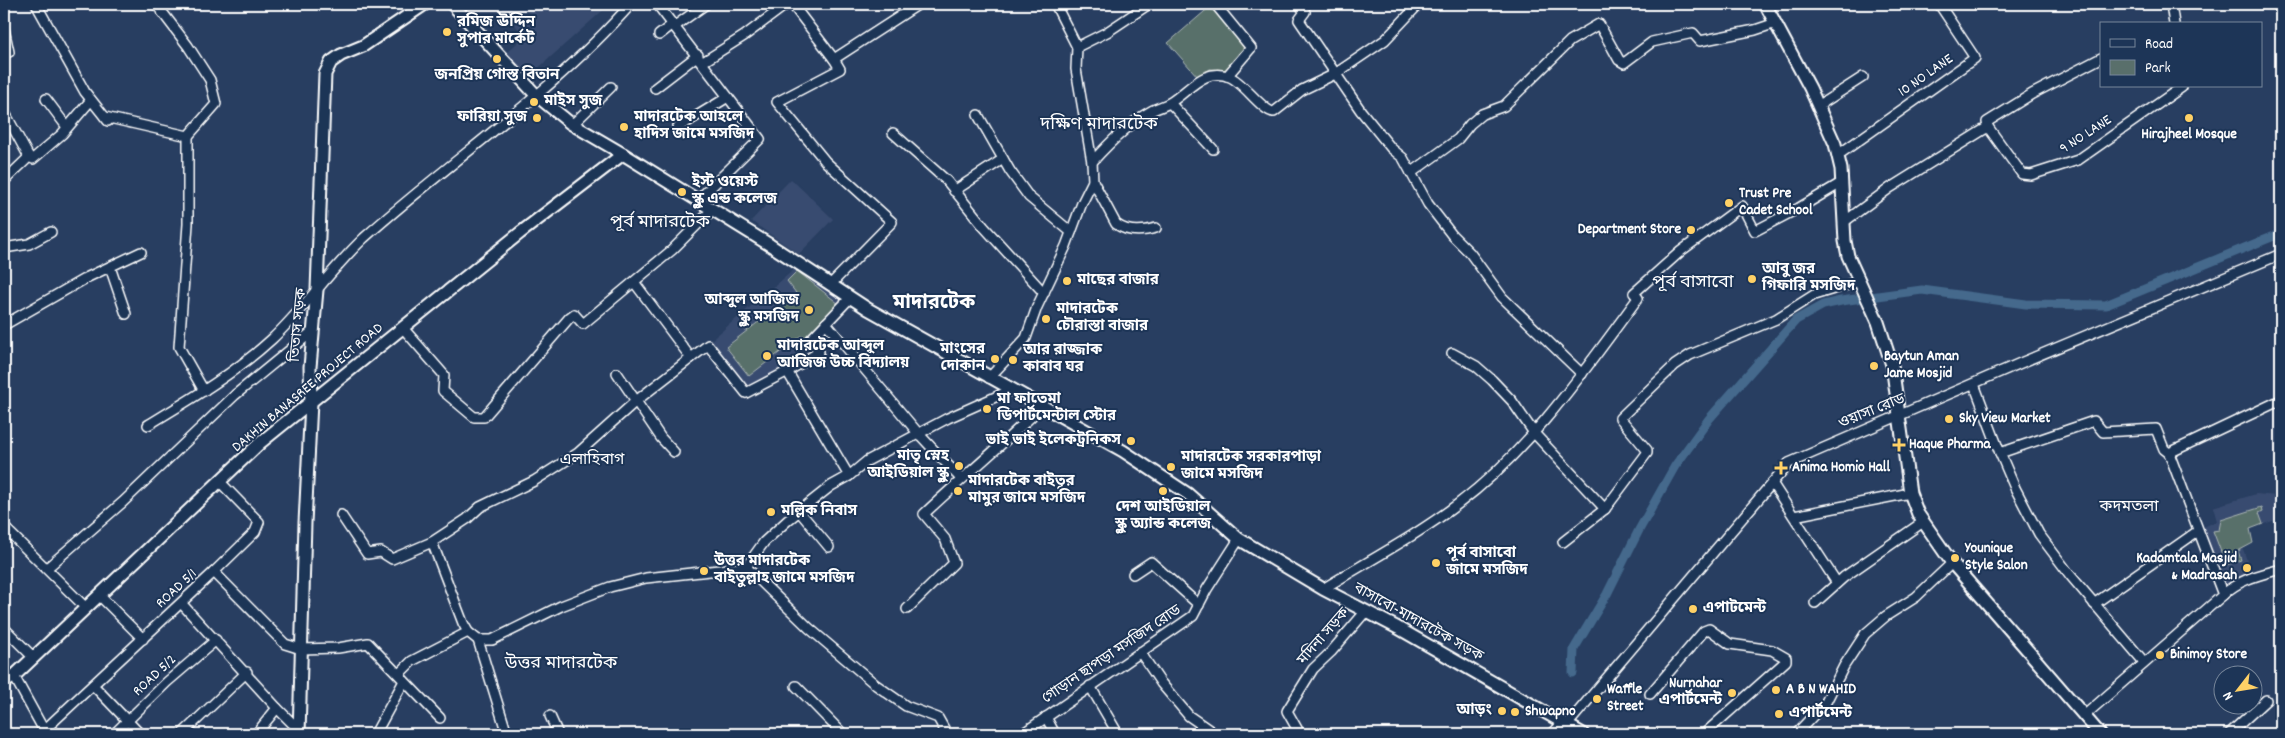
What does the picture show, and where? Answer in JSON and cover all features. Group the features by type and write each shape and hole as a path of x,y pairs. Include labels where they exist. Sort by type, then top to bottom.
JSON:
{"street":[{"path":"36,4 70,66 91,100 107,120 188,136"},
{"path":"156,4 188,46 210,80 216,104 188,136 188,224 180,347 204,391"},
{"name":"তিতাস সড়ক","path":"299,732 311,402 310,367 317,290 325,74 331,62 341,55 363,46 425,4"},
{"name":"বাসাবো-মাদারটেক সড়ক","path":"452,4 536,95 572,125 698,200 850,298 989,378 1123,451 1188,494 1239,540 1322,589 1366,611 1583,734"},
{"path":"148,425 204,391 272,339 363,240 536,95 600,37 631,4"},
{"path":"658,4 760,139 698,200"},
{"path":"659,35 706,4"},
{"path":"655,88 700,59 744,36 787,4"},
{"path":"792,4 840,69 777,102 826,162 892,222 830,285"},
{"path":"834,59 919,4"},
{"path":"1055,4 1078,47 1076,69 1092,162 1093,181 1116,224 1121,228 1142,232 1156,228"},
{"path":"1215,4 1251,48 1227,76"},
{"path":"1299,4 1305,12 1299,20 1377,132 1403,158 1428,204 1452,235 1470,252 1502,297 1582,374"},
{"path":"1092,162 1124,129 1153,110 1170,103 1201,78 1217,74 1232,77 1255,96 1271,113 1302,90 1335,74 1385,40 1419,4"},
{"path":"1765,4 1818,106 1838,155 1848,256 1863,287 1890,358 1910,492 1923,522 1952,562 2100,734"},
{"name":"10 NO LANE","path":"1838,155 1975,58 1939,4"},
{"path":"2171,4 2174,22"},
{"path":"1078,47 1107,32 1145,5"},
{"path":"1411,173 1458,139 1470,124 1482,114 1504,106 1570,41 1599,24 1619,60 1624,63 1652,42 1693,33 1700,40 1731,36 1776,22"},
{"path":"4,29 9,52 4,54"},
{"path":"1844,222 1890,188 1988,127 1987,122 2013,105 2100,59"},
{"path":"1818,106 1863,77"},
{"path":"572,125 611,87"},
{"name":"9 NO LANE","path":"1988,127 2022,174 2032,175 2078,160 2181,88"},
{"path":"677,128 728,97"},
{"path":"46,100 67,127"},
{"path":"4,111 29,156 33,159 62,134 91,100"},
{"path":"1170,103 1214,149"},
{"path":"978,115 1003,159 1029,197 1072,232"},
{"path":"893,132 947,181 984,227 1044,293"},
{"name":"DAKHIN BANASREE PROJECT ROAD","path":"4,683 34,658 85,608 221,483 260,443 520,233 623,154"},
{"path":"4,181 29,156"},
{"path":"954,191 1003,159"},
{"path":"989,378 1026,338 1037,307 1072,232 1082,203 1093,181"},
{"path":"1322,589 1458,504 1534,433 1582,374 1638,298 1634,293 1681,250 1742,206 1755,231 1841,183"},
{"path":"404,328 444,375 443,391 478,418 484,417 570,317 574,314 584,324 672,250 713,210"},
{"path":"4,248 29,244 51,232"},
{"path":"4,325 110,266 141,252"},
{"name":"ওয়াসা রোড","path":"1552,734 1565,724 1789,463 2281,254"},
{"path":"110,266 126,314"},
{"path":"634,282 691,358"},
{"path":"1563,542 1605,509 1648,451 1620,418 1675,365 1690,355 1776,319 1814,295 1863,287"},
{"path":"341,515 367,554 381,552 392,559 432,542 480,508 534,481 570,458 636,401 708,345 746,393 787,371 819,352 811,340 850,298"},
{"path":"826,323 918,433 961,479"},
{"path":"47,568 123,502 235,395 314,331"},
{"path":"1452,353 1476,366 1492,380 1512,401 1534,433 1605,509"},
{"path":"787,371 826,441 849,476"},
{"path":"618,373 636,401 674,452"},
{"path":"1974,384 2015,488 2039,534 2094,604 2144,662"},
{"path":"478,640 492,640 561,606 610,587 646,578 746,567 764,542 799,511 831,486 849,476 866,461 918,433 1012,390"},
{"path":"2169,453 2281,400"},
{"path":"907,610 954,563 945,539 924,514 961,479 1008,440 1042,406"},
{"path":"2000,453 2094,421 2103,432 2156,429 2164,449 2169,453 2223,595"},
{"path":"214,572 255,532 259,522 221,483"},
{"path":"1772,483 1837,583"},
{"path":"1794,516 1910,492"},
{"path":"799,511 829,547"},
{"path":"1816,603 1837,583 1923,522"},
{"path":"4,527 85,608"},
{"path":"2094,604 2198,531"},
{"name":"গোড়ান ছাপড়া মসজিদ রোড","path":"1022,734 1193,616 1207,589 1239,540"},
{"path":"432,542 468,632 478,640 507,734"},
{"path":"1133,574 1150,562 1199,605"},
{"path":"1796,734 1826,702 1844,666 1865,634 1886,616 1916,597 1952,562"},
{"path":"746,567 809,628 876,685 906,706 938,718 947,734"},
{"path":"2085,715 2233,585 2281,568"},
{"name":"ROAD 5/1","path":"44,733 92,685 182,604 214,572 285,644 301,649 338,648 368,643 402,678"},
{"path":"99,595 143,639"},
{"path":"182,604 299,732"},
{"name":"মদিনা সড়ক","path":"1300,734 1287,711 1313,669 1331,652 1366,611"},
{"path":"4,628 34,658"},
{"path":"1650,694 1704,631 1709,629 1730,644 1772,650 1786,658 1786,661 1704,734"},
{"path":"375,734 412,661 468,632"},
{"name":"ROAD 5/2","path":"114,734 167,682 216,640"},
{"path":"1140,652 1161,684 1189,716 1215,734"},
{"path":"182,734 246,672"},
{"path":"14,676 44,733"},
{"path":"402,678 440,718"},
{"path":"92,685 140,734"},
{"path":"796,686 843,734"},
{"path":"1090,686 1118,734"},
{"path":"2229,734 2266,700"},
{"path":"256,734 277,708"},
{"path":"550,716 558,734"},
{"path":"1046,717 1055,734"}],"shaded area":[{"path":"539,4 610,4 526,79 505,54 524,37 514,23"},
{"path":"791,179 833,219 799,254 751,221"},
{"path":"796,268 842,301 807,338 813,352 746,390 709,342"},
{"path":"2256,494 2276,496 2281,518 2250,529 2253,543 2243,549 2253,578 2222,590 2199,529 2217,521 2213,507"}],"green space":[{"path":"1212,5 1247,48 1225,70 1210,69 1198,77 1168,43"},
{"path":"797,271 839,304 807,338 801,336 749,376 726,347 796,293 787,281"},
{"path":"2262,507 2263,511 2259,513 2263,524 2250,529 2253,543 2238,551 2241,560 2226,565 2213,531 2219,530 2221,520"}],"waterway":[{"path":"1573,673 1574,649 1607,594 1639,530 1675,466 1709,419 1796,320 1823,305 1922,290 2026,304 2106,305 2281,233"}],"place":[{"name":"রমিজ ঊদ্দিন সুপার মার্কেট","path":"447,32"},
{"name":"জনপ্রিয় গোস্ত বিতান","path":"497,59"},
{"name":"মাইস সুজ","path":"534,102"},
{"name":"ফারিয়া সুজ","path":"537,118"},
{"name":"Hirajheel Mosque","path":"2189,118"},
{"name":"মাদারটেক আহলে হাদিস জামে মসজিদ","path":"624,127"},
{"name":"ইস্ট ওয়েস্ট স্কুল এন্ড কলেজ","path":"682,192"},
{"name":"Trust Pre Cadet School","path":"1729,203"},
{"name":"Department Store","path":"1691,230"},
{"name":"আবু জর গিফারি মসজিদ","path":"1752,279"},
{"name":"মাছের বাজার","path":"1067,281"},
{"name":"আব্দুল আজিজ স্কুল মসজিদ","path":"809,310"},
{"name":"মাদারটেক চৌরাস্তা বাজার","path":"1046,319"},
{"name":"মাদারটেক আব্দুল আজিজ উচ্চ বিদ্যালয়","path":"767,356"},
{"name":"মাংসের দোকান","path":"995,359"},
{"name":"আর রাজ্জাক কাবাব ঘর","path":"1013,360"},
{"name":"Baytun Aman Jame Mosjid","path":"1874,366"},
{"name":"মা ফাতেমা ডিপার্টমেন্টাল স্টোর","path":"987,409"},
{"name":"Sky View Market","path":"1949,419"},
{"name":"ভাই ভাই ইলেকট্রনিকস","path":"1131,441"},
{"name":"Haque Pharma","path":"1899,445"},
{"name":"মাতৃ স্নেহ আইডিয়াল স্কুল","path":"959,466"},
{"name":"মাদারটেক সরকারপাড়া জামে মসজিদ","path":"1171,467"},
{"name":"Anima Homio Hall","path":"1781,468"},
{"name":"মাদারটেক বাইতুর মামুর জামে মসজিদ","path":"958,491"},
{"name":"দেশ আইডিয়াল স্কুল অ্যান্ড কলেজ","path":"1163,491"},
{"name":"মল্লিক নিবাস","path":"771,512"},
{"name":"Younique Style Salon","path":"1955,558"},
{"name":"পূর্ব বাসাবো জামে মসজিদ","path":"1436,563"},
{"name":"Kadamtala Masjid & Madrasah","path":"2247,568"},
{"name":"উত্তর মাদারটেক বাইতুল্লাহ জামে মসজিদ","path":"704,571"},
{"name":"এপাটমেন্ট","path":"1693,609"},
{"name":"Binimoy Store","path":"2160,655"},
{"name":"A B N WAHID","path":"1776,690"},
{"name":"Nurnahar এপার্টমেন্ট","path":"1732,693"},
{"name":"Waffle Street","path":"1597,699"},
{"name":"আড়ং","path":"1502,711"},
{"name":"Shwapno","path":"1515,712"},
{"name":"এপার্টমেন্ট","path":"1779,714"}],"district":[{"name":"দক্ষিণ মাদারটেক","path":"1099,125"},
{"name":"পূর্ব মাদারটেক","path":"660,223"},
{"name":"পূর্ব বাসাবো","path":"1693,283"},
{"name":"মাদারটেক","path":"934,304"},
{"name":"এলাহিবাগ","path":"592,460"},
{"name":"কদমতলা","path":"2129,507"},
{"name":"উত্তর মাদারটেক","path":"561,664"}]}
